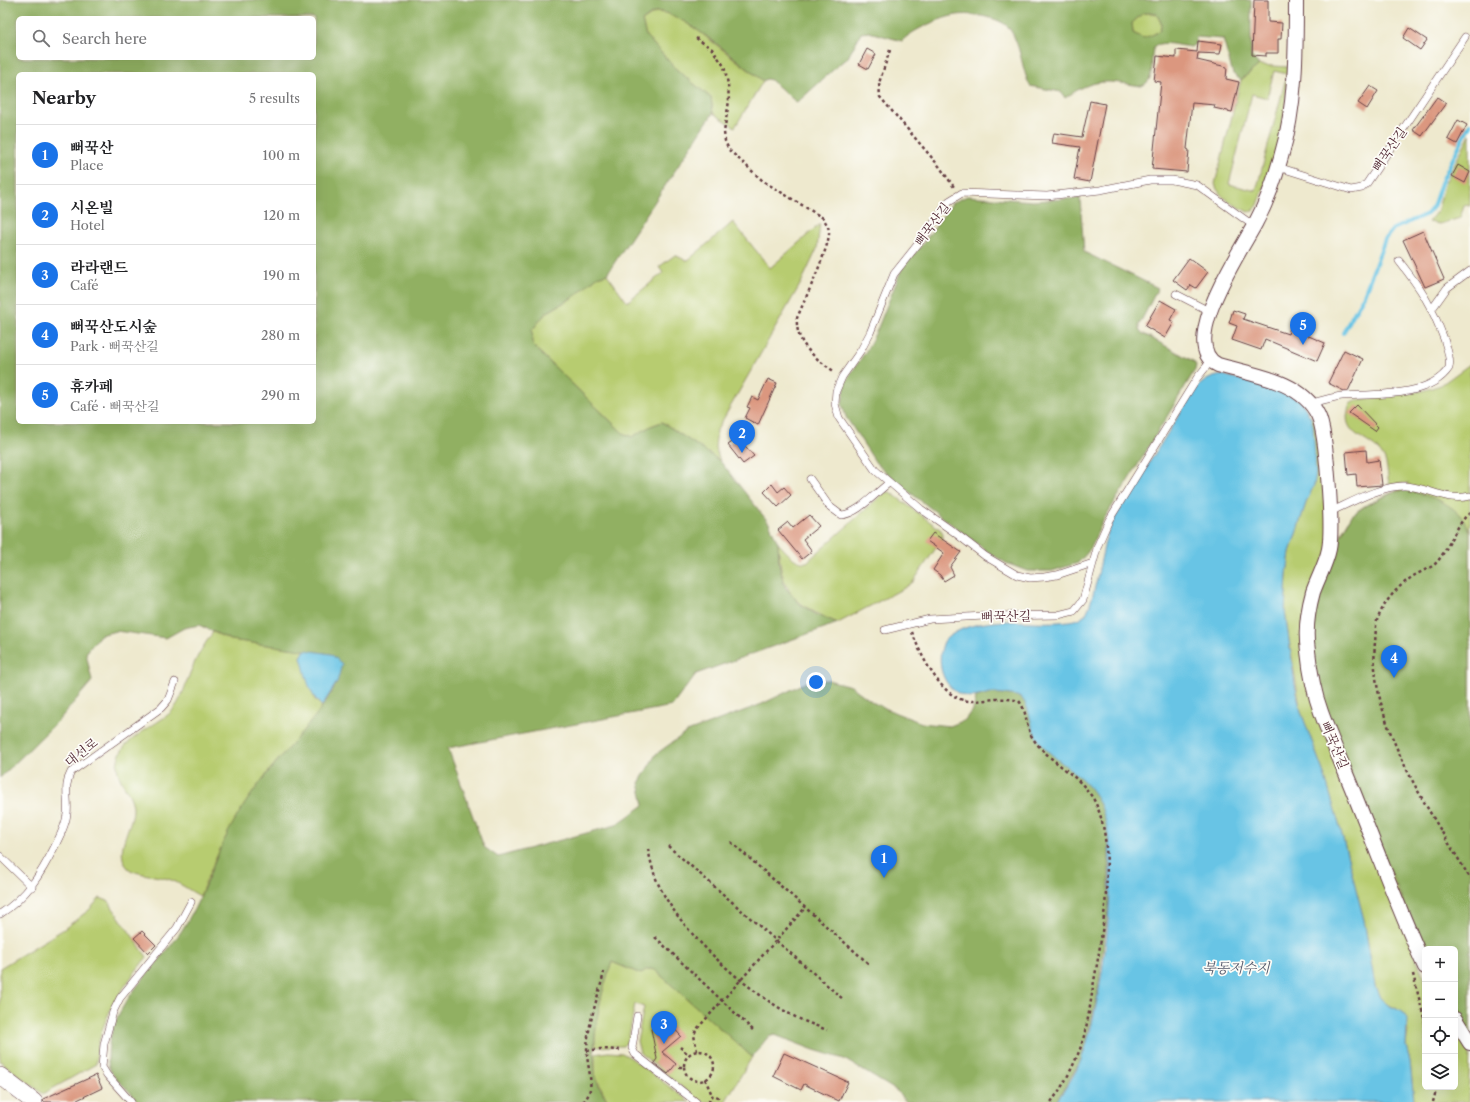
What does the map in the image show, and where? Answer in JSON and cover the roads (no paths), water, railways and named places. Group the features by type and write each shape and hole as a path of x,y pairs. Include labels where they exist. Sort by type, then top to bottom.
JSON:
{"street":[{"path":"1211,361 1204,347 1204,338 1211,312 1224,276 1254,226 1270,192 1278,167 1290,112 1294,74 1296,0"},
{"name":"뻐꾹산길","path":"1211,361 1290,387 1303,395 1312,404 1319,416 1323,433 1330,512 1329,549 1313,593 1308,621 1307,649 1320,711 1400,909 1419,968"},
{"path":"1458,1024 1470,1043"},
{"path":"0,1076 34,1102"}],"lane":[{"name":"뻐꾹산길","path":"1278,167 1351,190 1362,188 1367,183 1465,37"},
{"name":"뻐꾹산길","path":"1093,563 1057,575 1030,578 1017,575 985,556 889,483 875,470 840,418 835,404 836,391 842,377 861,350 870,333 894,274 926,234 949,201 958,195 969,192 1047,196 1100,190 1150,180 1172,180 1186,182 1202,188 1254,226"},
{"path":"1312,404 1340,396 1371,395 1406,391 1422,387 1437,381 1449,368 1450,358 1432,308 1421,289 1399,261"},
{"path":"1432,308 1447,288 1470,271"},
{"path":"1176,294 1211,312"},
{"name":"뻐꾹산길","path":"885,630 930,619 1066,614 1074,611 1083,600 1102,533 1109,520 1197,378 1211,361"},
{"path":"810,478 829,506 840,515 847,514 854,510 889,483"},
{"path":"1330,512 1386,489 1404,486 1418,488 1455,498 1470,496"},
{"name":"대선로","path":"0,914 20,899 32,887 42,871 64,826 67,816 67,779 71,772 161,708 168,700 175,682"},
{"path":"0,856 32,887"},
{"path":"131,1102 107,1075 102,1067 102,1057 113,1012 120,998 170,938 184,917 191,902"},
{"path":"638,1016 632,1048 633,1051 640,1060 696,1102"}],"water":[{"name":"북동저수지","path":"1223,375 1282,391 1301,401 1310,416 1313,425 1316,473 1314,485 1306,503 1290,552 1287,574 1285,611 1295,685 1301,712 1324,774 1341,831 1364,920 1375,986 1380,998 1388,1005 1403,1012 1407,1019 1406,1046 1410,1061 1414,1102 1056,1102 1079,1066 1089,1036 1102,971 1110,898 1110,863 1108,833 1102,809 1089,787 1047,750 1039,741 1025,702 1021,697 991,693 968,697 957,693 946,681 941,667 941,651 945,640 962,629 974,625 993,622 1058,622 1078,619 1084,616 1091,602 1107,535 1116,516 1194,391 1207,380"},
{"path":"305,650 331,654 342,664 337,682 322,706 317,701 308,683 301,657"}],"waterway":[{"path":"1343,333 1364,295 1385,239 1393,229 1427,214 1433,207 1441,183 1470,124"}],"place":[{"name":"휴카페","path":"1303,345"},
{"name":"시온빌","path":"742,453"},
{"name":"뻐꾹산도시숲","path":"1394,678"},
{"name":"뻐꾹산","path":"884,878"},
{"name":"라라랜드","path":"664,1044"}]}
